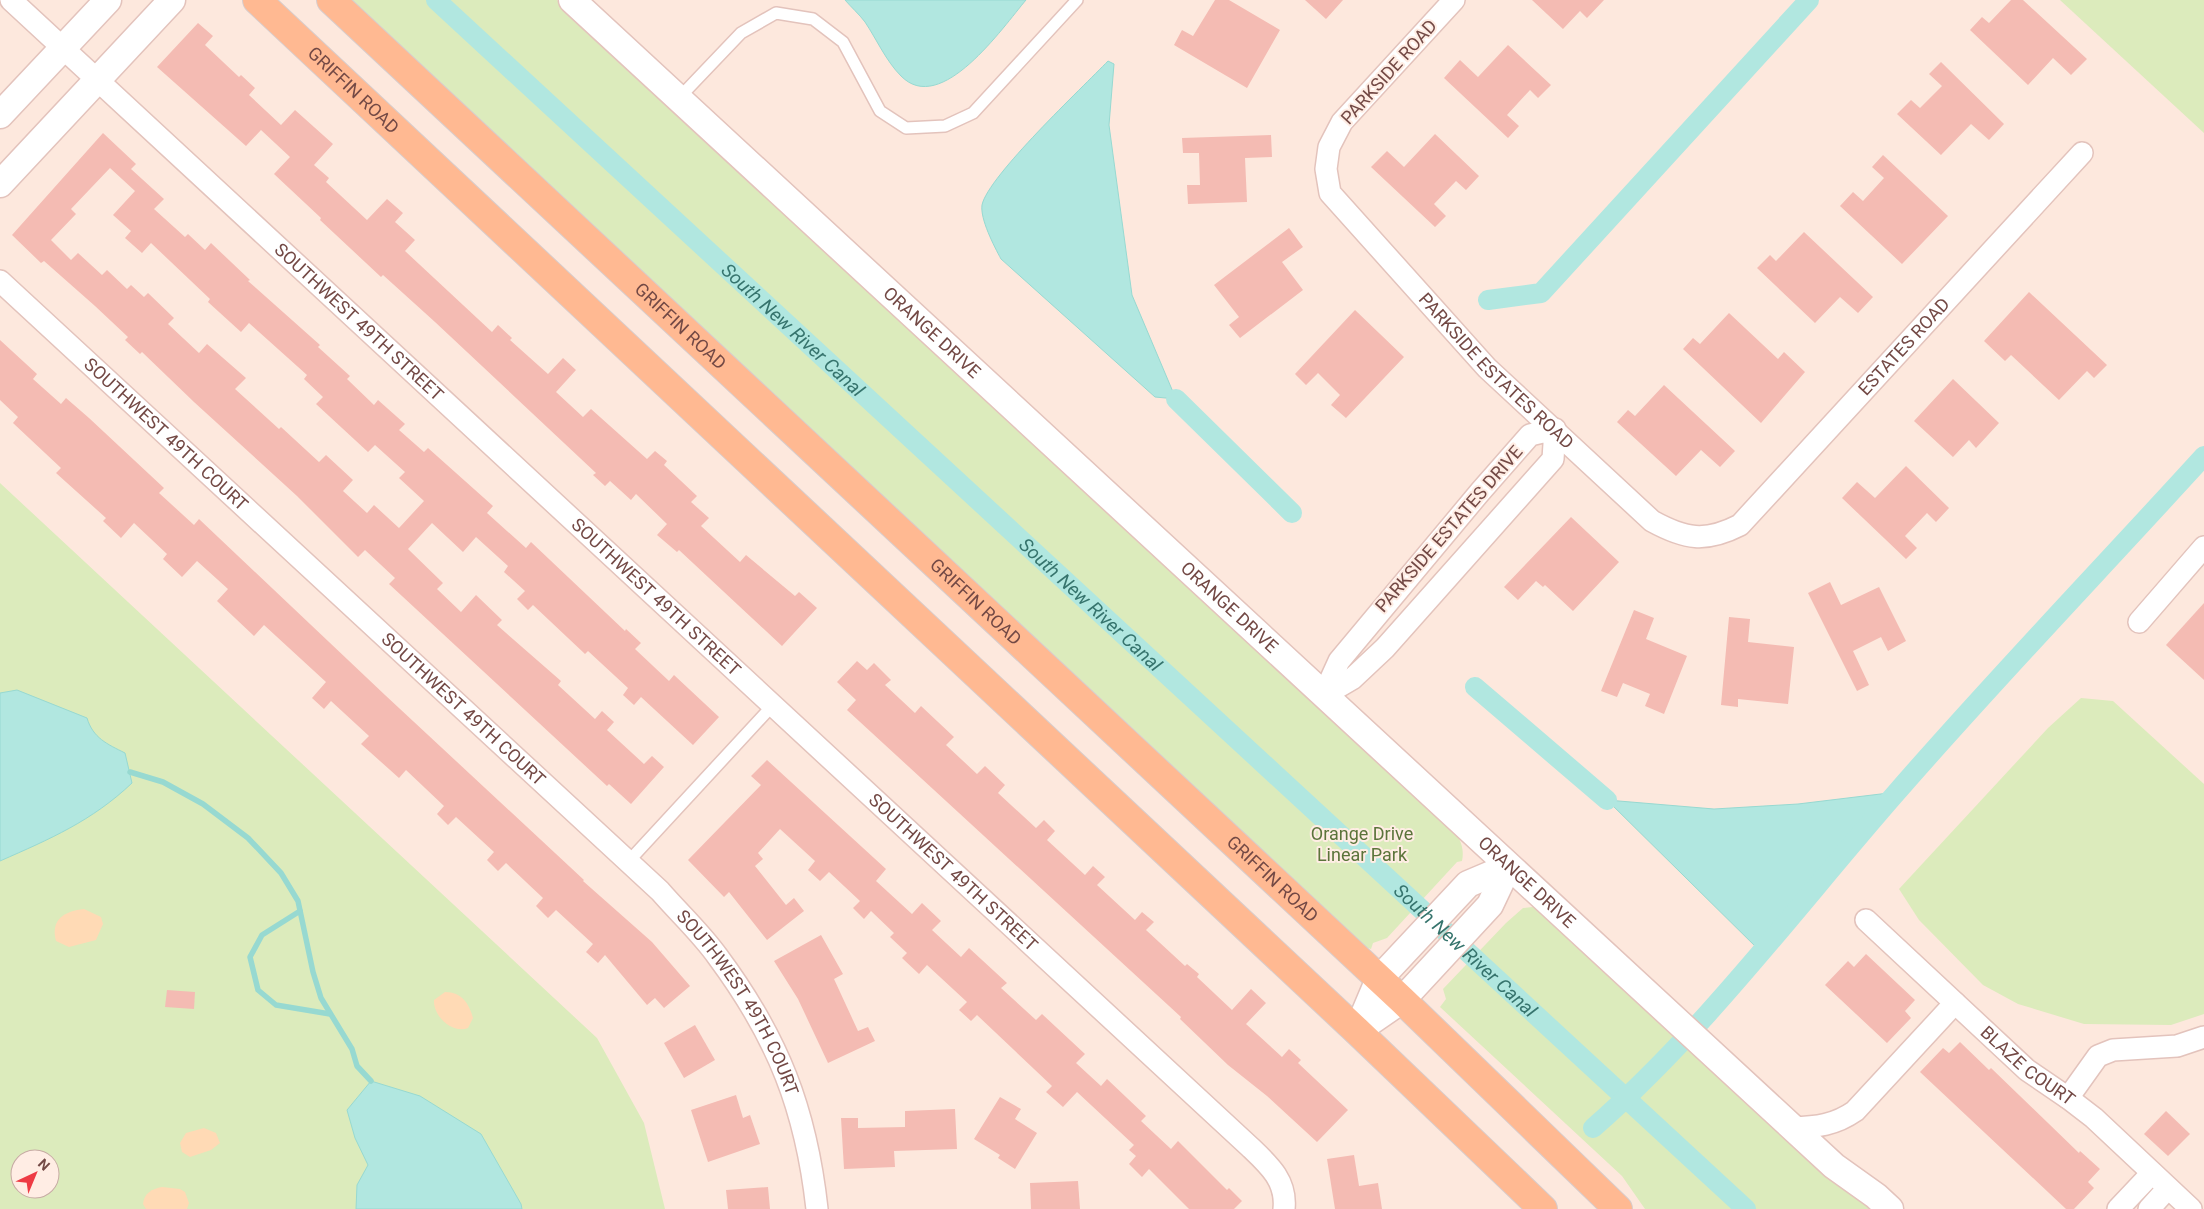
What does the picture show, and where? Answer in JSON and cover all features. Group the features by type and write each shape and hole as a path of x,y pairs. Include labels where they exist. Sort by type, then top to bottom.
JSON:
{"main road":[{"name":"GRIFFIN ROAD","path":"257,0 1357,1031 1543,1209"},
{"name":"GRIFFIN ROAD","path":"331,0 1402,1000 1618,1209"}],"street":[{"name":"SOUTHWEST 49TH STREET","path":"11,0 1250,1147 1274,1171 1281,1184 1285,1206"},
{"path":"0,115 108,0"},
{"path":"0,184 99,81 172,0"},
{"name":"ORANGE DRIVE","path":"572,0 1792,1128 1834,1166 1876,1196 1890,1209"},
{"name":"PARKSIDE ROAD","path":"1328,147 1342,122 1454,0"},
{"name":"PARKSIDE ESTATES ROAD","path":"1328,147 1326,169 1330,194 1344,212 1487,368 1555,429 1652,521 1676,534 1702,538 1723,534"},
{"name":"ESTATES ROAD","path":"1723,534 1740,525 1752,514 2082,153"},
{"name":"SOUTHWEST 49TH COURT","path":"0,281 660,891 717,955 760,1019 783,1068 802,1118 812,1168 817,1209"},
{"name":"PARKSIDE ESTATES DRIVE","path":"1555,429 1553,459 1385,648 1352,679 1323,696 1339,661 1530,435 1555,429"},
{"path":"1449,529 1471,551"},
{"path":"2139,622 2204,548"},
{"path":"1357,1031 1378,979 1468,884 1508,867"},
{"path":"1357,1031 1402,1000 1490,905 1508,867"},
{"name":"BLAZE COURT","path":"1866,920 2027,1070 2068,1098 2191,1209"},
{"path":"1792,1128 1823,1127 1842,1120 1855,1111 1956,1004"},
{"path":"2068,1098 2098,1056 2112,1050 2177,1046 2204,1037"},
{"path":"2118,1209 2152,1173"},
{"path":"2149,1209 2168,1188"}],"lane":[{"path":"678,99 741,33 776,13 813,19 843,42 880,111 906,128 945,126 973,113 1077,0"},
{"path":"628,862 773,705"}],"green space":[{"name":"Orange Drive Linear Park","path":"348,0 557,0 1451,825 1461,842 1463,851 1462,861 1457,862 1387,938 1373,943 1371,949 1362,946 1142,737"},
{"path":"2060,0 2204,0 2204,133"},
{"path":"0,483 597,1038 644,1123 665,1209 0,1209"},
{"path":"2081,698 2113,701 2204,784 2204,1014 2171,1025 2084,1024 2018,1004 1983,985 1919,920 1899,889 2048,728"},
{"path":"1523,908 1538,908 1870,1209 1645,1209 1622,1176 1440,1007 1446,999 1443,989 1506,923"}],"sand":[{"path":"84,909 101,917 103,924 96,940 69,947 56,941 55,927 57,922 65,914"},
{"path":"445,992 456,994 467,1004 473,1018 468,1028 462,1029 450,1026 440,1017 434,1000"},
{"path":"204,1128 216,1133 220,1143 211,1150 190,1157 182,1152 180,1143 186,1133"},
{"path":"162,1187 180,1189 185,1192 189,1203 187,1209 146,1209 143,1204 147,1194 152,1190"}],"water":[{"path":"845,0 1026,0 987,47 970,64 952,77 934,85 917,86 901,76 886,57 865,22"},
{"path":"1108,61 1114,64 1109,125 1132,295 1176,399 1155,397 1001,259 983,218 982,205 988,192 1001,174 1038,132"},
{"path":"17,690 87,718 93,731 101,740 125,753 132,783 86,819 53,837 0,861 0,693"},
{"path":"1897,792 1761,952 1607,800 1714,809 1798,804"},
{"path":"371,1081 420,1096 481,1134 521,1204 522,1209 356,1209 357,1185 368,1165 355,1138 347,1110"}],"building":[{"path":"1215,0 1229,0 1280,30 1247,88 1174,45 1182,30 1193,36"},
{"path":"1305,0 1343,0 1326,19"},
{"path":"1532,0 1604,0 1587,18 1580,11 1563,29"},
{"path":"2011,0 2023,0 2087,59 2071,75 2053,58 2028,85 1970,30 1982,17 1989,23"},
{"path":"198,23 213,36 205,45 239,77 241,75 255,88 249,95 281,125 295,110 333,144 314,165 329,178 326,182 367,220 387,199 403,213 395,222 415,240 405,251 492,332 498,325 512,338 510,340 548,374 563,358 576,370 556,392 583,417 591,409 647,459 655,451 667,461 664,465 697,496 691,502 709,518 701,526 740,562 746,555 795,596 799,592 817,608 782,646 679,550 677,552 657,535 667,524 636,494 631,500 610,481 605,486 593,475 596,473 435,322 383,275 381,277 320,220 321,218 274,174 290,157 261,130 246,146 157,67"},
{"path":"1508,45 1551,85 1538,98 1530,90 1507,115 1519,126 1508,138 1444,78 1460,60 1478,77"},
{"path":"1941,62 2004,124 1989,140 1971,124 1941,155 1897,114 1911,100 1920,108 1942,86 1929,74"},
{"path":"103,133 136,164 131,169 164,199 154,209 185,237 188,234 205,250 211,243 250,280 248,281 320,345 318,347 350,376 347,379 374,405 378,400 405,424 399,430 424,452 428,448 493,506 487,513 526,548 531,542 625,631 626,629 641,643 635,649 669,681 674,675 719,717 693,745 641,697 634,705 623,695 628,688 588,651 585,654 533,605 528,610 517,599 525,591 504,572 508,566 476,537 463,552 432,523 408,549 443,583 437,589 461,612 476,595 502,620 497,625 561,681 558,685 595,719 602,711 614,722 607,730 644,764 652,756 664,767 631,804 609,784 607,786 389,584 395,578 365,550 358,557 297,496 142,352 140,354 125,340 128,337 95,306 44,261 41,263 12,235","holes":["110,168 135,191 113,215 131,231 125,238 142,253 151,243 210,299 208,302 241,332 249,323 307,375 304,379 323,397 316,404 368,452 375,445 405,472 399,478 424,501 399,528 374,505 367,513 343,491 353,480 326,455 319,462 235,389 246,378 207,344 199,353 168,324 174,318 148,293 144,297 131,285 127,289 107,270 102,275 78,253 71,260 51,240 76,214 71,209"]},
{"path":"1435,134 1479,176 1466,190 1456,181 1434,204 1446,216 1435,227 1371,167 1387,151 1404,167"},
{"path":"1271,135 1272,157 1245,158 1247,202 1188,204 1187,185 1200,185 1199,153 1183,153 1182,138"},
{"path":"1883,155 1948,216 1902,264 1840,206 1853,192 1863,201 1884,178 1872,167"},
{"path":"1289,228 1303,247 1282,262 1303,290 1240,338 1229,325 1239,317 1214,285"},
{"path":"1804,232 1873,297 1858,313 1840,297 1815,323 1757,268 1770,255 1776,261"},
{"path":"2029,292 2107,365 2094,378 2087,371 2059,400 2011,355 2005,361 1984,341"},
{"path":"1355,310 1404,357 1346,418 1331,405 1340,395 1318,373 1306,385 1295,374"},
{"path":"1729,313 1778,359 1784,352 1805,372 1761,423 1683,349 1693,338 1700,344"},
{"path":"0,340 37,374 33,379 61,404 66,398 89,418 164,488 159,493 194,525 199,519 583,881 652,942 690,986 664,1008 655,998 647,1005 605,955 598,963 586,952 593,944 556,910 548,918 536,906 543,898 506,863 498,871 487,860 494,852 456,817 448,825 437,814 444,806 406,770 399,778 361,744 369,736 331,701 324,709 312,698 326,682 264,625 254,636 217,601 228,589 197,561 182,577 163,559 167,554 134,523 121,538 103,521 106,518 56,473 61,468 13,423 18,417 0,400"},
{"path":"1953,379 1999,423 1976,448 1969,440 1953,457 1914,421"},
{"path":"1664,385 1735,451 1720,467 1701,450 1676,476 1617,422 1628,410 1635,416"},
{"path":"1906,466 1949,508 1936,522 1927,513 1905,536 1917,548 1906,559 1842,498 1857,482 1875,498"},
{"path":"1571,517 1619,562 1573,611 1545,585 1543,587 1536,581 1518,600 1504,587"},
{"path":"1830,582 1841,605 1879,587 1906,641 1888,651 1881,637 1853,651 1869,685 1857,691 1808,593"},
{"path":"2204,603 2204,680 2166,645"},
{"path":"1634,610 1654,618 1646,639 1687,656 1664,714 1645,706 1650,694 1623,683 1617,697 1601,691"},
{"path":"1729,617 1750,619 1748,642 1794,647 1788,704 1738,699 1738,707 1721,705"},
{"path":"857,661 867,670 874,663 891,680 885,685 915,713 921,706 954,737 946,745 977,774 985,766 1005,785 998,793 1036,828 1044,820 1055,831 1047,840 1085,875 1093,866 1105,877 1097,885 1135,920 1142,912 1154,922 1146,930 1185,966 1187,964 1199,974 1197,977 1232,1010 1251,989 1266,1003 1246,1024 1282,1057 1289,1049 1301,1060 1298,1063 1348,1110 1317,1142 1267,1096 1228,1065 1180,1019 1181,1017 847,710 856,700 837,682"},
{"path":"767,760 886,869 876,881 912,914 922,903 941,921 932,930 961,957 969,948 1007,983 1001,988 1036,1020 1042,1014 1085,1054 1076,1063 1101,1086 1107,1079 1146,1116 1141,1121 1171,1149 1178,1141 1227,1190 1229,1188 1242,1201 1234,1209 1189,1209 1149,1169 1142,1177 1129,1164 1136,1156 1129,1150 1134,1145 1077,1092 1063,1107 1046,1092 1052,1086 977,1015 971,1021 959,1010 967,1002 927,965 919,974 902,958 907,953 890,937 894,933 871,911 864,919 853,908 860,901 829,872 820,881 808,870 815,861 780,829 758,853 763,859 755,866 786,905 794,898 804,911 767,940 729,892 724,897 688,860 761,785 751,776"},
{"path":"821,935 843,974 834,979 858,1031 868,1027 875,1041 828,1063 798,999 774,961"},
{"path":"1866,954 1915,1000 1905,1011 1911,1018 1887,1043 1825,985 1848,961 1854,967"},
{"path":"167,990 195,992 194,1009 165,1007"},
{"path":"695,1025 715,1060 684,1078 664,1043"},
{"path":"1960,1042 1989,1070 1991,1068 2079,1153 2080,1151 2100,1169 2088,1182 2094,1188 2074,1209 2066,1209 1920,1072 1943,1048 1949,1053"},
{"path":"736,1095 743,1118 750,1115 760,1144 708,1162 691,1110"},
{"path":"1000,1097 1021,1109 1015,1119 1037,1133 1015,1169 998,1158 1000,1155 974,1139"},
{"path":"955,1109 957,1149 894,1151 895,1167 844,1169 841,1118 858,1118 858,1128 905,1127 905,1111"},
{"path":"2166,1111 2190,1134 2168,1156 2144,1134"},
{"path":"1354,1155 1359,1186 1378,1183 1382,1209 1335,1209 1327,1159"},
{"path":"1078,1181 1080,1209 1031,1209 1030,1183"},
{"path":"768,1187 770,1209 728,1209 726,1190"}],"waterway":[{"name":"South New River Canal","path":"436,0 1746,1209"},
{"path":"1488,300 1541,293 1809,0"},
{"path":"1176,399 1292,513"},
{"path":"1593,1128 1635,1090 1713,1008 1934,750 2204,456"},
{"path":"1475,687 1607,800"},
{"path":"130,772 163,782 203,804 248,838 281,873 298,901 313,972 321,998 352,1049 357,1066 371,1081"},
{"path":"300,911 262,935 250,957 258,990 276,1005 330,1014"}]}
